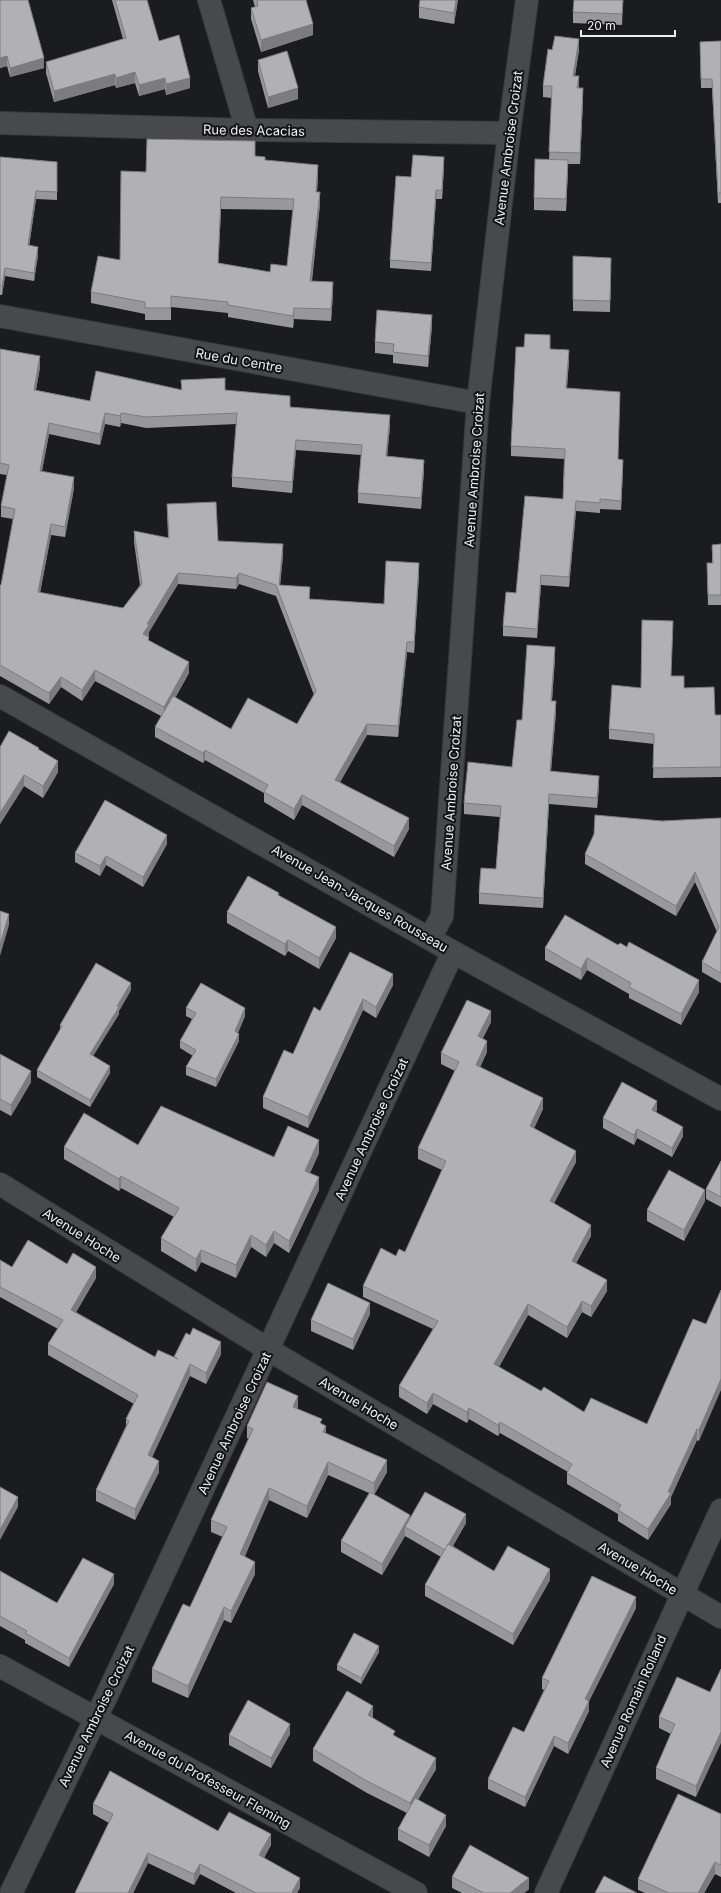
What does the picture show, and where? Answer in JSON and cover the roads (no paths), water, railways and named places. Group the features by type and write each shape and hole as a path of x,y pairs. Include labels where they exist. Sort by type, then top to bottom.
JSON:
{"street":[{"path":"208,0 247,130"},
{"name":"Avenue Ambroise Croizat","path":"430,938 442,916 478,403 509,133 527,0"},
{"name":"Rue des Acacias","path":"0,123 247,130 509,133"},
{"name":"Rue du Centre","path":"0,316 478,403"},
{"name":"Avenue Jean-Jacques Rousseau","path":"0,696 453,952 721,1099"},
{"name":"Avenue Ambroise Croizat","path":"11,1893 96,1718 453,952"},
{"name":"Avenue Hoche","path":"0,1184 268,1349 721,1617"},
{"name":"Avenue Romain Rolland","path":"546,1893 721,1510"},
{"name":"Avenue du Professeur Fleming","path":"0,1666 416,1893"}]}
